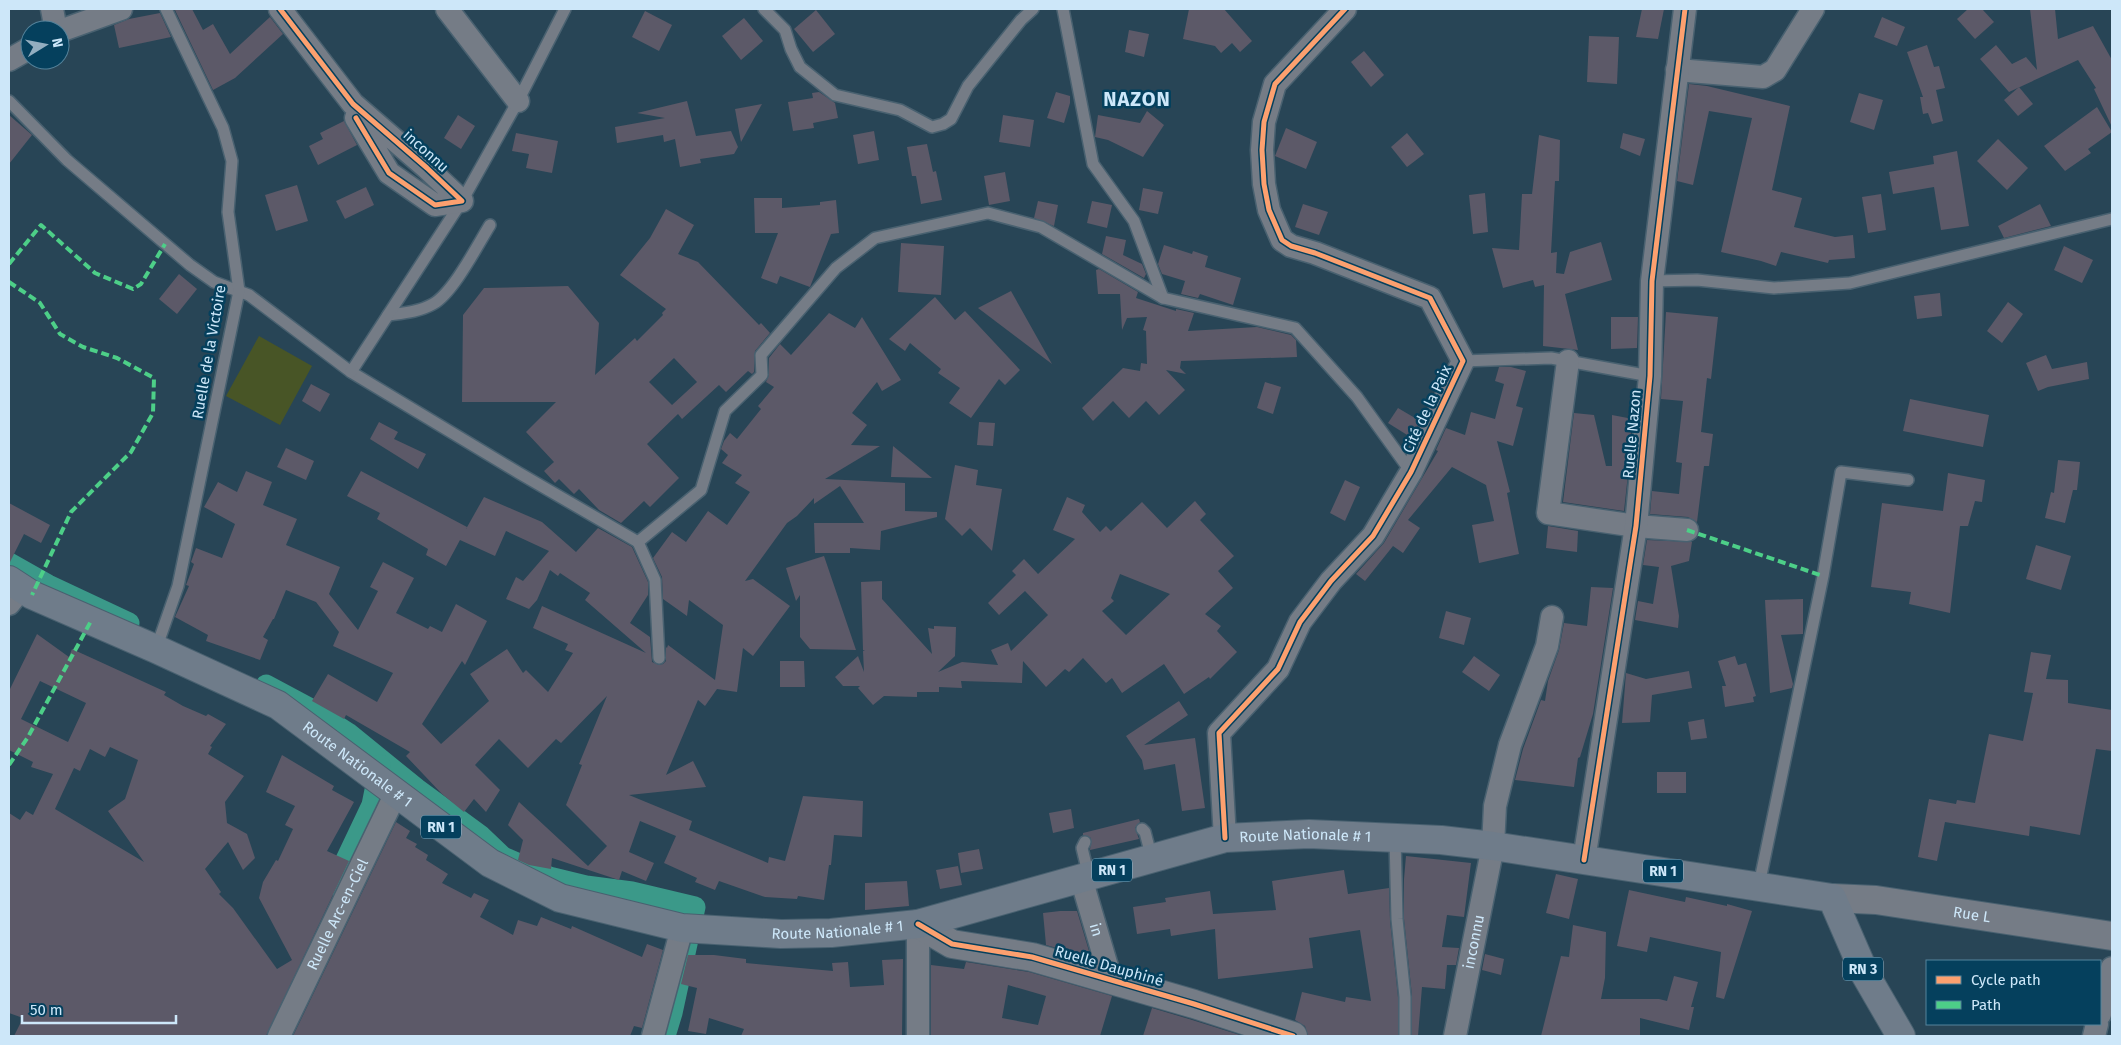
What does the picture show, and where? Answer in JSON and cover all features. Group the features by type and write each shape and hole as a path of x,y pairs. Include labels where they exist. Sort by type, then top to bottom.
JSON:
{"main road":[{"name":"Route Nationale # 1","path":"13,591 32,595 156,649 278,706 490,863 560,898 682,928 781,934 832,933 918,924 1225,838 1308,834 1441,840 1493,846 1759,885 1832,898"},
{"name":"RN 3","path":"1832,898 1865,974 1901,1036"}],"street":[{"path":"70,27 121,9"},
{"name":"inconnu","path":"280,9 353,104 462,201"},
{"path":"448,9 518,101"},
{"name":"Cité de la Paix","path":"1225,838 1219,733 1278,669 1300,622 1330,581 1373,536 1411,472 1463,361 1430,298 1315,253 1291,246 1282,240 1269,210 1264,184 1262,150 1264,122 1275,84 1345,9"},
{"name":"Ruelle Nazon","path":"1584,860 1636,526 1650,376 1652,281 1685,9"},
{"path":"1677,70 1763,78 1775,70 1813,9"},
{"path":"9,60 20,54"},
{"path":"356,118 389,173 435,205 462,201"},
{"path":"1568,362 1548,513 1636,526 1688,530"},
{"name":"inconnu","path":"1455,1036 1493,846 1495,806 1510,745 1547,646 1552,617"},
{"name":"Ruelle Arc-en-Ciel","path":"279,1036 396,793"},
{"name":"in","path":"1085,878 1111,980"},
{"name":"Rue L","path":"1832,898 1876,900 2112,936"},
{"path":"918,924 918,1036"},
{"name":"Ruelle Dauphiné","path":"918,924 952,944 1032,957 1293,1036"},
{"path":"653,1036 682,928"},
{"path":"2101,1010 2112,968"}],"lane":[{"name":"Ruelle de la Victoire","path":"156,649 178,586 239,291 228,212 232,161 223,128 166,9"},
{"path":"350,372 462,201 518,101 565,9"},
{"path":"764,9 785,30 791,49 800,67 835,95 900,110 932,126 943,124 950,119 968,86 1016,26 1033,9"},
{"path":"1063,9 1093,164 1134,221 1163,298"},
{"path":"9,101 67,160 190,265 214,282 249,295 350,372 638,542 655,580 659,658"},
{"path":"638,542 701,490 725,411 762,375 761,355 836,268 875,238 988,213 1041,228 1163,298 1295,328 1357,397 1411,472"},
{"path":"1652,281 1696,280 1774,288 1850,283 2112,219"},
{"path":"388,315 415,312 435,304 460,276 490,225"},
{"path":"1463,361 1551,358 1650,376"},
{"path":"1759,885 1823,576 1841,472 1908,480"},
{"path":"1142,829 1146,832 1152,860"},
{"path":"1395,838 1397,919 1405,997 1405,1036"},
{"path":"1085,842 1082,848 1085,878"}],"green space":[{"path":"259,336 312,366 280,425 226,396"}],"building":[{"path":"192,9 203,30 213,24 230,54 270,17 283,34 235,78 213,90 175,10"},
{"path":"1189,9 1224,9 1252,41 1240,52 1232,43 1221,53 1215,46 1183,39"},
{"path":"1642,9 1664,9 1658,39 1636,37"},
{"path":"1968,9 1982,9 1994,22 1975,39 1957,19"},
{"path":"2030,9 2055,9 2058,39 2093,26 2112,60 2112,127 2094,89 2096,88 2078,60 2009,92 1980,59 1996,45 2012,64 2026,57 2037,70"},
{"path":"816,10 835,34 813,52 794,29"},
{"path":"645,11 672,25 659,51 632,37"},
{"path":"160,13 171,37 119,48 114,25 129,19"},
{"path":"1882,17 1905,27 1897,46 1874,37"},
{"path":"744,18 763,41 741,60 722,36"},
{"path":"1129,30 1149,34 1144,57 1125,52"},
{"path":"1589,36 1619,37 1617,84 1587,82"},
{"path":"1927,45 1934,67 1939,66 1945,88 1936,90 1943,121 1932,124 1928,113 1923,114 1920,97 1923,97 1907,52"},
{"path":"1364,51 1384,75 1371,87 1351,62"},
{"path":"1689,84 1707,86 1790,106 1772,190 1802,198 1794,227 1835,237 1853,235 1855,258 1829,260 1828,263 1781,252 1776,266 1721,252 1752,118 1709,111 1693,185 1677,181"},
{"path":"2019,87 2033,104 2018,116 2004,100"},
{"path":"819,92 835,103 838,118 813,123 814,128 793,131 788,102 813,98 812,93"},
{"path":"1056,92 1070,96 1070,103 1064,123 1047,118"},
{"path":"1859,93 1883,100 1874,130 1850,122"},
{"path":"687,101 696,136 731,131 738,147 734,154 700,159 701,163 680,167 675,139 664,142 663,135 617,143 615,127 665,118 637,113"},
{"path":"762,104 741,142 735,109"},
{"path":"2097,107 2112,132 2088,149 2091,153 2065,171 2044,146"},
{"path":"1147,111 1164,125 1143,157 1108,140 1095,137 1098,115 1140,123"},
{"path":"9,115 32,135 9,164"},
{"path":"458,115 475,126 461,149 444,138"},
{"path":"1003,115 1034,120 1030,147 999,142"},
{"path":"344,121 357,145 318,165 309,146 323,139 320,133"},
{"path":"1286,128 1317,142 1306,169 1275,156"},
{"path":"874,131 879,160 858,164 853,135"},
{"path":"516,133 558,141 552,173 526,168 529,154 512,151"},
{"path":"1407,133 1424,154 1407,167 1391,147"},
{"path":"1623,133 1645,139 1640,156 1620,148"},
{"path":"1539,135 1560,140 1559,181 1555,181 1551,253 1557,252 1556,273 1564,274 1570,252 1601,242 1612,280 1565,294 1578,350 1543,346 1544,285 1535,287 1533,280 1503,288 1492,248 1519,250 1522,194 1532,194"},
{"path":"1998,139 2028,168 2007,190 1977,161"},
{"path":"927,144 933,172 936,171 942,200 921,204 916,176 912,176 907,147"},
{"path":"1957,151 1969,226 1941,230 1934,187 1893,194 1889,172 1934,164 1933,156"},
{"path":"1005,172 1010,201 989,205 984,176"},
{"path":"297,185 308,221 276,231 265,195"},
{"path":"366,187 374,205 345,219 336,201"},
{"path":"1143,188 1163,192 1158,214 1139,210"},
{"path":"1485,193 1488,232 1473,234 1469,195"},
{"path":"1881,194 1886,230 1868,233 1862,197"},
{"path":"754,198 782,198 782,208 820,205 820,202 836,200 839,233 831,234 810,287 780,276 777,284 761,278 778,233 755,233"},
{"path":"1038,201 1058,205 1054,226 1034,218"},
{"path":"1092,201 1112,205 1107,228 1087,223"},
{"path":"1303,204 1328,212 1319,235 1295,227"},
{"path":"2040,204 2051,226 2004,238 1998,226"},
{"path":"666,209 694,225 678,254 698,262 759,325 761,323 770,333 755,351 754,372 752,374 748,371 726,392 719,385 682,419 678,414 647,444 679,478 650,507 644,501 621,523 599,510 579,489 574,494 559,479 555,483 544,471 554,462 526,432 556,402 462,402 463,315 484,288 568,286 599,323 595,375 635,338 637,341 663,315 662,313 666,309 620,275 650,238","holes":["674,358 697,382 672,405 649,382"]},
{"path":"1106,236 1126,240 1123,255 1142,264 1146,274 1144,278 1102,254"},
{"path":"901,243 944,246 941,295 898,292"},
{"path":"1164,245 1192,254 1193,251 1208,256 1205,267 1241,278 1233,305 1200,294 1198,298 1181,294 1185,281 1162,274 1158,264"},
{"path":"2064,246 2093,260 2082,283 2054,270"},
{"path":"1099,269 1138,292 1136,298 1176,311 1176,309 1194,313 1188,331 1257,327 1291,335 1296,340 1297,357 1181,361 1180,368 1186,374 1166,370 1185,390 1159,415 1146,401 1129,418 1113,401 1093,421 1082,408 1123,368 1140,371 1141,363 1147,364 1146,331 1143,330 1147,317 1127,318 1122,330 1120,294 1098,294 1096,270"},
{"path":"179,274 197,289 177,314 159,299"},
{"path":"1011,291 1052,364 978,308"},
{"path":"1940,293 1942,316 1917,319 1914,296"},
{"path":"935,297 955,320 965,311 1020,370 1005,385 999,379 971,418 949,403 960,388 938,373 941,369 910,343 905,351 889,339"},
{"path":"2008,302 2023,314 2002,343 1987,331"},
{"path":"1666,312 1718,317 1711,379 1707,378 1701,432 1713,434 1709,466 1704,466 1697,522 1688,517 1650,514 1652,491 1679,494 1682,463 1676,462 1683,401 1661,399"},
{"path":"829,313 855,328 862,317 901,380 882,391 877,382 852,413 867,425 851,445 880,446 825,479 905,483 905,511 937,512 937,517 881,531 880,550 850,548 850,553 815,553 814,523 864,523 840,486 814,504 814,498 797,516 787,523 745,581 753,579 790,606 753,656 743,648 737,692 717,689 705,706 698,700 666,775 693,761 706,787 629,795 692,821 689,830 768,863 769,857 785,861 803,796 863,801 862,837 834,835 831,865 829,865 824,900 798,896 797,899 765,897 719,881 715,890 695,882 697,878 664,863 676,836 640,821 629,852 654,863 646,881 622,871 619,880 552,858 551,869 529,865 518,860 523,840 508,825 519,802 588,866 607,846 566,805 582,765 579,764 607,696 561,743 556,739 528,768 499,739 475,765 500,790 486,812 474,799 464,812 442,794 406,756 410,752 346,715 344,719 312,701 328,674 377,702 393,673 333,646 339,632 316,602 286,590 274,619 263,637 268,640 260,660 206,641 208,635 175,617 189,586 186,585 194,564 191,562 196,548 222,558 235,524 204,507 218,482 237,492 246,471 272,482 263,505 297,519 286,545 340,567 329,594 358,630 378,591 370,587 383,562 414,578 396,613 428,629 430,626 442,632 456,604 487,621 465,665 462,661 422,724 441,744 489,701 470,674 507,649 523,673 526,670 548,692 573,653 565,650 568,644 533,628 542,606 646,653 585,600 590,593 560,573 558,576 550,570 537,600 529,609 506,599 516,577 523,581 549,551 506,531 495,556 460,540 446,566 426,555 428,549 377,519 380,513 347,496 361,471 467,527 466,529 484,497 542,522 576,552 598,528 632,547 648,582 648,595 630,623 650,637 652,662 659,665 666,661 666,647 668,645 715,680 723,625 689,600 687,616 663,599 662,577 653,558 672,532 686,542 708,511 727,525 750,492 735,483 742,475 722,463 728,455 721,449 724,441 730,433 737,439 761,409 758,406 774,387 766,382 769,375 769,358 780,344 791,355"},
{"path":"1611,317 1638,317 1637,348 1611,349"},
{"path":"2046,355 2052,369 2087,362 2089,379 2048,387 2038,391 2026,363"},
{"path":"1499,367 1511,367 1526,371 1516,406 1523,408 1513,446 1497,441 1510,492 1507,493 1519,554 1479,563 1472,525 1494,521 1486,485 1452,467 1408,520 1420,528 1403,553 1393,546 1365,581 1356,574 1384,543 1438,451 1436,450 1446,428 1465,435 1471,412 1495,419 1504,384 1495,381"},
{"path":"1265,382 1281,387 1273,414 1257,408"},
{"path":"311,384 330,394 320,412 302,401"},
{"path":"1910,399 1989,415 1983,447 1903,431"},
{"path":"1398,408 1420,421 1412,438 1388,423"},
{"path":"1574,413 1594,415 1606,466 1612,466 1612,415 1633,419 1626,464 1629,465 1624,511 1563,502"},
{"path":"379,422 398,432 394,439 426,454 418,469 370,439"},
{"path":"979,422 995,423 993,446 977,445"},
{"path":"893,446 932,478 891,477"},
{"path":"286,448 314,461 306,480 277,467"},
{"path":"2058,460 2080,462 2077,490 2073,490 2065,523 2045,518 2051,492 2054,493"},
{"path":"955,465 978,470 976,485 1002,489 992,551 970,528 962,536 945,519"},
{"path":"1948,473 1985,480 1982,502 1975,501 1968,526 1960,526 1950,613 1909,604 1911,592 1871,587 1882,503 1943,511"},
{"path":"1345,480 1360,487 1345,521 1330,513"},
{"path":"1067,497 1085,505 1082,512 1100,532 1106,526 1111,531 1142,502 1167,528 1195,501 1206,514 1200,520 1234,556 1218,571 1233,588 1205,614 1221,626 1217,631 1237,652 1210,679 1209,677 1184,694 1164,664 1122,693 1112,678 1106,683 1083,658 1069,672 1065,669 1046,687 1023,661 1022,683 961,681 962,688 939,687 939,692 917,692 917,697 884,696 873,705 858,688 860,686 843,686 835,677 858,656 864,672 863,651 865,650 863,650 861,582 882,581 882,599 932,654 928,628 934,629 934,626 956,627 955,656 938,672 962,662 998,665 991,650 1008,643 1011,651 1048,615 1025,591 999,615 988,603 1016,575 1012,571 1024,559 1038,574 1075,539 1053,530","holes":["1120,574 1170,594 1126,635 1102,611 1114,601 1111,598"]},
{"path":"9,503 50,525 41,543 24,534 9,564"},
{"path":"1548,526 1578,531 1577,552 1546,548"},
{"path":"1647,540 1692,542 1689,561 1671,566 1679,616 1678,628 1635,620 1638,601 1653,604 1659,567 1643,565"},
{"path":"2036,545 2071,556 2061,590 2026,579"},
{"path":"824,556 856,650 810,649 800,637 800,595 796,601 786,568"},
{"path":"1591,587 1613,588 1593,714 1580,757 1578,758 1574,787 1515,780 1523,749 1541,700 1545,701 1548,681 1559,650 1564,623 1587,626"},
{"path":"1803,599 1803,634 1781,635 1793,684 1792,688 1770,693 1765,600"},
{"path":"1446,611 1471,618 1464,645 1439,638"},
{"path":"37,634 69,657 72,649 166,692 164,695 183,706 206,716 208,714 226,724 210,746 212,747 208,754 244,776 225,802 227,823 247,834 255,858 243,870 228,842 205,869 221,892 219,894 233,908 277,969 292,960 259,898 263,882 276,860 278,861 293,829 285,825 295,806 266,792 282,755 334,786 332,790 354,802 327,851 349,861 266,1036 14,1036 23,1018 9,1013 9,813 20,820 26,811 33,815 53,774 31,767 33,762 9,750 9,691","holes":["40,681 86,703 68,742 21,719","110,747 138,760 125,799 108,811 144,862 55,809 74,768 80,771 90,749 105,757"]},
{"path":"2031,652 2051,655 2046,679 2068,680 2068,703 2112,710 2112,751 2096,749 2080,835 2030,826 2029,836 1945,822 1937,861 1918,857 1929,799 1956,804 1957,800 1975,803 1989,734 2023,741 2033,693 2024,692"},
{"path":"1474,656 1500,675 1489,691 1462,672"},
{"path":"1735,656 1738,665 1746,663 1756,696 1753,697 1754,702 1725,707 1722,686 1726,686 1718,661"},
{"path":"780,661 804,661 805,687 780,687"},
{"path":"1689,671 1692,688 1652,695 1650,722 1622,723 1626,673 1646,679"},
{"path":"1179,701 1188,715 1144,745 1195,738 1205,808 1182,811 1175,764 1144,770 1142,760 1126,736"},
{"path":"1704,719 1707,738 1691,740 1688,722"},
{"path":"1657,772 1686,772 1686,793 1657,793"},
{"path":"1071,809 1074,828 1053,833 1049,813"},
{"path":"1139,819 1140,822 1135,828 1139,839 1090,850 1091,838 1083,835 1083,833"},
{"path":"396,822 410,831 406,838 417,844 415,847 428,855 426,860 448,874 442,883 471,898 474,893 489,900 480,917 513,935 518,920 537,926 541,917 571,929 572,926 642,957 647,944 663,950 642,1028 634,1026 630,1036 293,1036"},
{"path":"979,849 983,869 961,873 958,853"},
{"path":"1406,856 1471,863 1464,917 1447,915 1442,947 1459,948 1456,965 1447,965 1445,989 1422,987 1418,1036 1412,1036 1412,996 1404,919"},
{"path":"958,866 962,885 940,889 936,870"},
{"path":"1344,870 1348,894 1389,888 1390,920 1398,997 1398,1036 1308,1036 1305,1026 1295,1020 1302,992 1345,1002 1346,997 1371,1001 1360,930 1309,938 1313,968 1218,979 1215,929 1171,936 1170,929 1137,934 1133,907 1166,902 1165,898 1210,891 1213,914 1276,910 1272,881"},
{"path":"1556,874 1578,879 1569,919 1546,913"},
{"path":"907,881 909,906 865,910 865,883"},
{"path":"1629,890 1685,902 1686,897 1727,906 1727,904 1752,911 1724,999 1716,997 1721,952 1650,937 1647,952 1617,946"},
{"path":"1077,911 1089,951 1089,957 1046,945 1043,913"},
{"path":"1573,925 1606,932 1605,978 1601,999 1659,999 1667,1001 1674,976 1698,982 1691,1007 1694,1007 1689,1030 1640,1018 1640,1036 1541,1036 1561,956 1569,957"},
{"path":"1485,954 1504,959 1501,975 1482,970"},
{"path":"688,955 714,955 746,959 746,963 833,971 832,963 848,962 850,987 884,985 882,960 903,959 902,1036 741,1036 744,1029 709,1018 706,1034 688,1031 697,988 681,984"},
{"path":"966,962 1029,972 1112,996 1100,1036 931,1036 931,965 964,969","holes":["1008,985 1046,996 1038,1025 1002,1018"]},
{"path":"1152,1008 1189,1019 1243,1036 1143,1036"}],"waterway":[{"path":"9,563 48,585 129,623"},
{"path":"266,685 309,708 348,733 417,789 481,836 503,857 549,877 586,886 632,892 695,907 672,1013 665,1036"},
{"path":"334,885 372,805 380,765"}],"marked path":[{"path":"9,264 41,225 95,273 133,289 141,284 165,244"},
{"path":"9,282 40,303 60,334 83,347 117,358 154,378 153,413 131,452 71,512 32,595"},
{"path":"1687,530 1823,576"},
{"path":"9,765 28,737 91,621"}],"cycle path":[{"path":"280,9 353,104 462,201 435,205 389,173 356,118"},
{"path":"1225,838 1219,733 1278,669 1300,622 1331,581 1373,536 1411,472 1463,361 1430,298 1315,253 1291,246 1282,240 1269,210 1264,184 1262,150 1264,122 1275,84 1345,9"},
{"path":"1584,860 1636,526 1650,376 1652,281 1685,9"},
{"path":"918,924 952,944 1032,957 1194,1004 1293,1036"}],"district":[{"name":"NAZON","path":"1137,99"}]}
